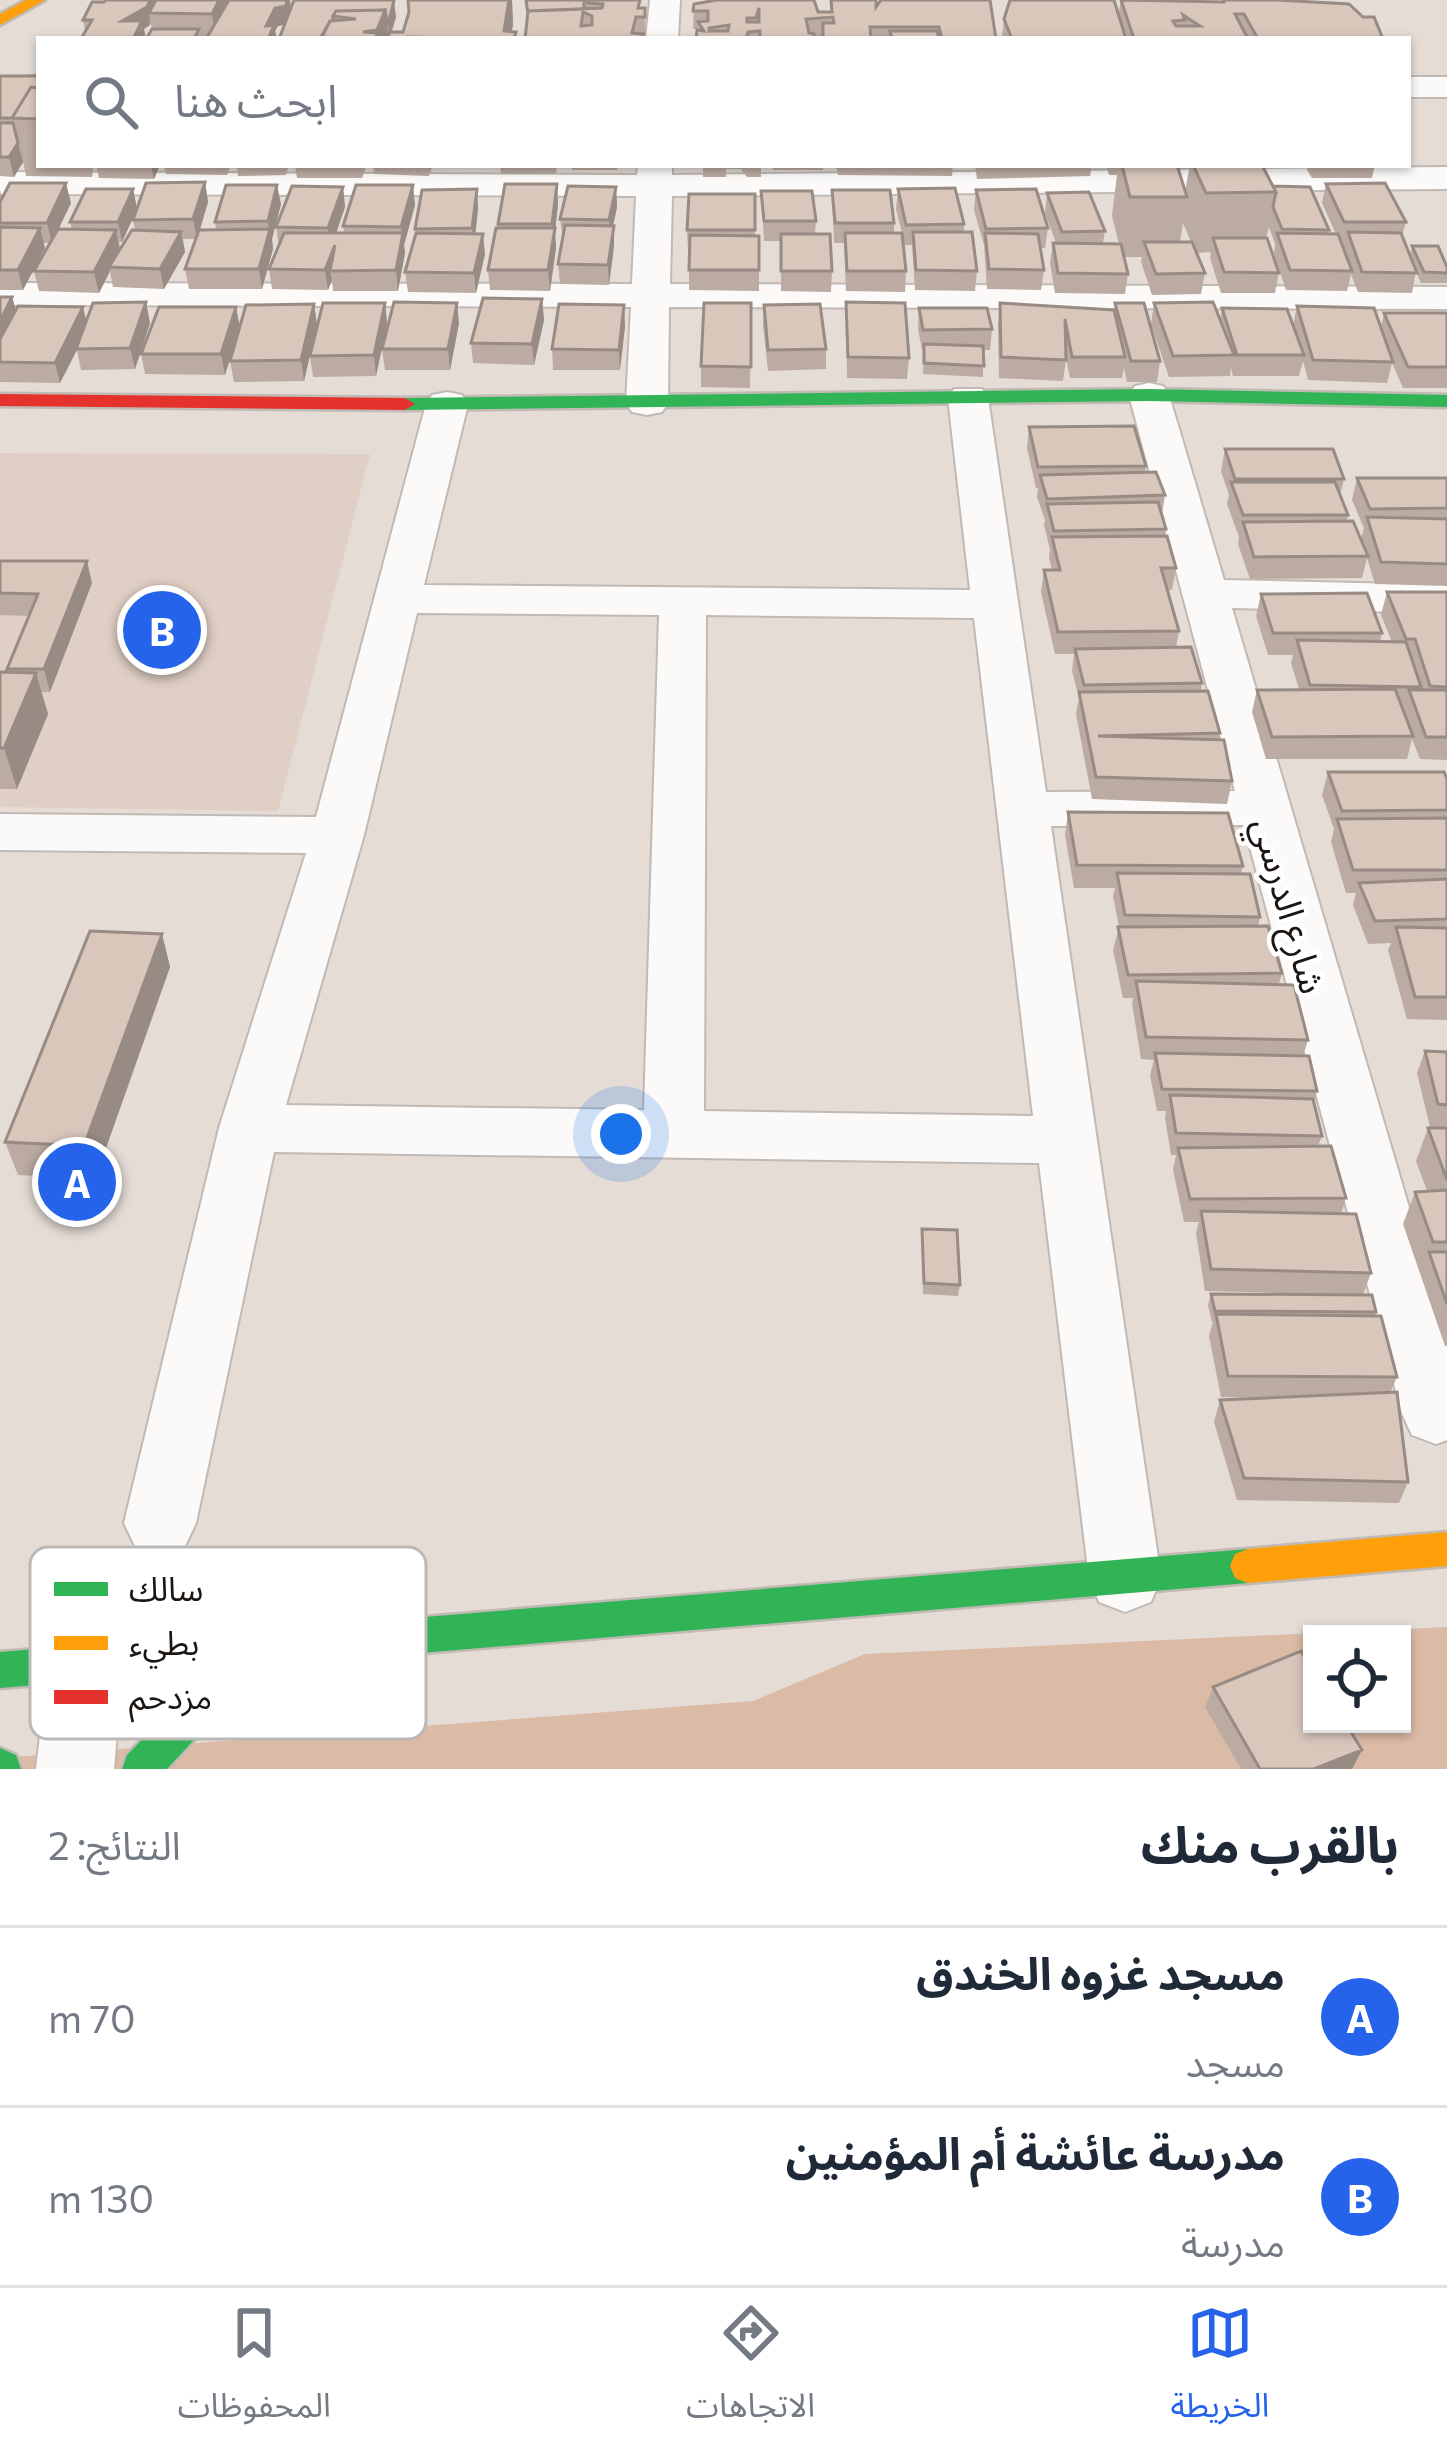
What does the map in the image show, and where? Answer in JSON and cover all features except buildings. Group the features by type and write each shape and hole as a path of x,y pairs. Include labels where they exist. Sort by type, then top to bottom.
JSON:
{"street":[{"path":"0,20 37,0"},
{"path":"662,36 665,0"},
{"path":"1411,87 1447,87"},
{"path":"0,183 654,175 1447,178"},
{"path":"647,403 654,175"},
{"path":"0,294 1447,298"},
{"path":"0,400 447,404 1149,395 1447,401"},
{"name":"شارع الدرسي","path":"1149,395 1436,1414"},
{"path":"968,398 1125,1578"},
{"path":"160,1523 249,1128 338,835 447,404"},
{"path":"1204,593 1447,599"},
{"path":"398,598 996,604"},
{"path":"674,1134 683,602"},
{"path":"1024,809 1264,808"},
{"path":"0,832 338,835"},
{"path":"249,1128 1067,1140"},
{"path":"426,1635 1447,1549"},
{"path":"0,1670 30,1668"},
{"path":"75,1769 78,1739"},
{"path":"141,1769 169,1739"}],"shaded area":[{"path":"0,453 370,454 278,811 0,807"},
{"path":"1447,1627 1447,1769 0,1769 0,1758 251,1739 426,1739 426,1726 753,1701 865,1654 1303,1634 1303,1733 1411,1733 1411,1629"}],"traffic: fast":[{"path":"405,404 1149,395 1447,401"},
{"path":"426,1634 1248,1566"},
{"path":"0,1670 30,1668"},
{"path":"141,1769 167,1739"}],"traffic: slow":[{"path":"0,20 37,0"},
{"path":"1248,1566 1447,1549"}],"traffic: jam":[{"path":"0,400 405,404"}],"place":[{"name":"مدرسة عائشة أم المؤمنين","path":"162,630"},
{"name":"مسجد غزوه الخندق","path":"77,1182"}]}
